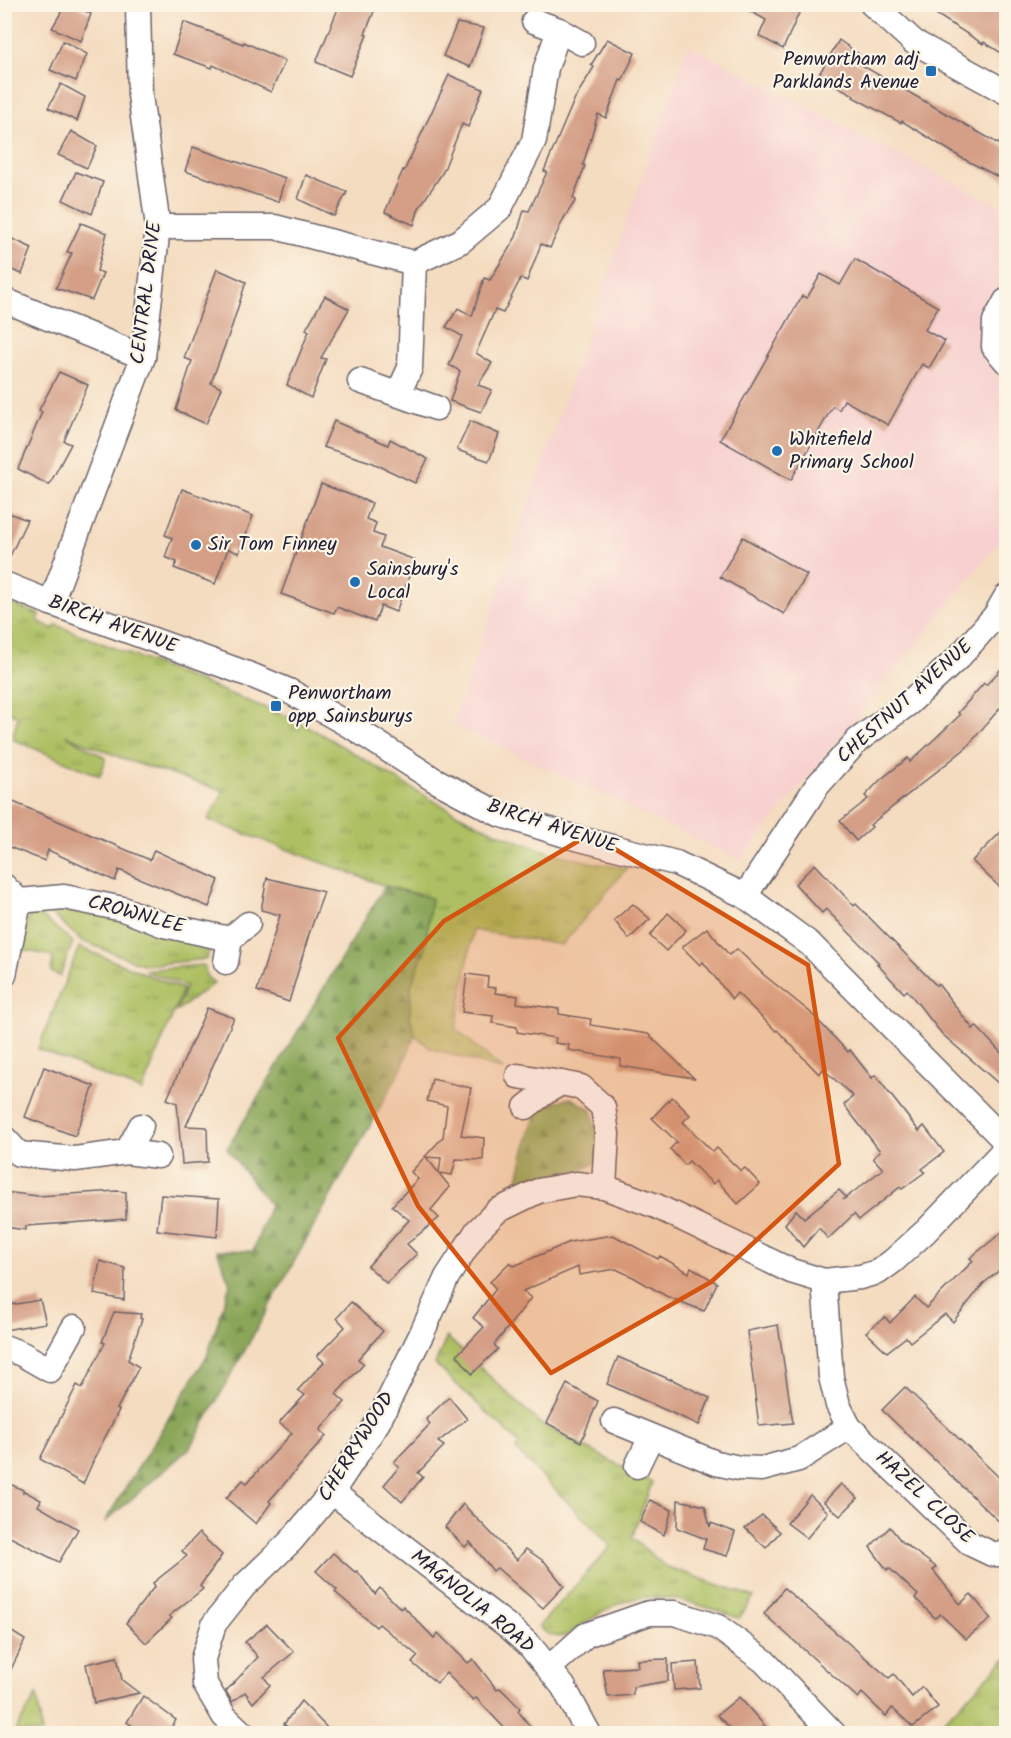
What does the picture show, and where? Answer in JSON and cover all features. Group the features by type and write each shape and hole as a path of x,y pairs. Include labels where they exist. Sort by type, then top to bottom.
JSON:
{"street":[{"name":"CENTRAL DRIVE","path":"51,603 143,357 158,227 140,95 138,4"},
{"path":"872,4 914,42 1006,92"},
{"path":"534,21 559,30 582,43"},
{"path":"158,227 275,227 414,263 461,241 500,208 534,141 546,68 559,30"},
{"path":"398,394 410,368 414,263"},
{"path":"4,300 143,357"},
{"path":"1006,301 995,321 994,347 1006,361"},
{"path":"360,381 436,408"},
{"name":"BIRCH AVENUE","path":"4,584 290,691 354,728 433,779 499,813 572,837 676,863 745,896 810,944 1006,1142"},
{"name":"CHESTNUT AVENUE","path":"745,896 817,786 858,740 909,703 959,657 995,616 1006,597"},
{"name":"CROWNLEE","path":"4,975 12,894 64,897 123,909 164,925 239,931 226,962"},
{"path":"518,1076 581,1087 603,1107 607,1134 604,1187"},
{"path":"526,1107 561,1083"},
{"path":"127,1152 141,1126"},
{"path":"4,1138 19,1154 75,1159 127,1152 158,1156"},
{"name":"CHERRYWOOD","path":"243,1734 224,1716 205,1684 203,1659 214,1623 243,1586 291,1541 332,1492 378,1422 447,1277 477,1231 497,1211 538,1191 576,1184 604,1187 656,1206 791,1271 824,1281 860,1277 878,1272 893,1261 926,1231 1006,1148"},
{"name":"HAZEL CLOSE","path":"824,1281 831,1377 838,1405 849,1427 971,1544 992,1554 1006,1554"},
{"path":"4,1347 50,1370 74,1327"},
{"path":"614,1421 716,1463 739,1468 762,1469 799,1459 849,1427"},
{"path":"637,1466 651,1437"},
{"name":"MAGNOLIA ROAD","path":"332,1492 509,1627 530,1646 563,1686 589,1734"},
{"path":"549,1668 586,1635 649,1613 675,1613 718,1627 764,1661 834,1734"}],"highlighted area":[{"path":"590,834 808,965 839,1164 711,1282 551,1373 418,1206 338,1038 444,921"}],"shaded area":[{"name":"Whitefield Primary School","path":"688,45 1006,209 1006,307 996,362 1006,369 1006,534 740,860 452,724"}],"green space":[{"path":"5,601 40,615 38,621 53,629 56,625 296,720 479,825 527,844 576,859 627,868 562,945 473,930 456,1029 503,1070 430,1048 415,1035 410,1018 411,986 425,948 431,898 385,886 208,820 224,791 129,761 66,735 106,758 100,776 12,739 18,717 5,709"},
{"path":"385,886 431,898 425,948 411,986 410,1018 415,1035 403,1066 191,1447 104,1523 207,1356 230,1284 217,1250 253,1251 270,1205 227,1149"},
{"path":"81,906 203,944 209,952 207,959 145,965 82,941 44,907"},
{"path":"35,911 73,942 60,976 51,972 53,956 22,950 27,919"},
{"path":"79,947 183,989 142,1091 38,1049"},
{"path":"203,965 206,976 214,983 176,1011 186,986 144,970"},
{"path":"571,1098 592,1110 598,1143 596,1160 586,1169 550,1175 515,1192 534,1118 544,1107"},
{"path":"447,1337 542,1425 652,1482 632,1538 665,1566 754,1597 739,1618 690,1603 651,1597 620,1603 565,1636 557,1637 542,1629 539,1626 611,1546 516,1450 519,1443 435,1364"},
{"path":"1006,1658 1006,1733 932,1733"},
{"path":"37,1694 42,1733 14,1733"}],"building":[{"path":"66,4 73,4 91,14 81,41 52,28"},
{"path":"340,4 377,4 350,76 316,62"},
{"path":"738,4 803,4 783,49 759,36 766,20"},
{"path":"920,4 998,4 1006,9 1006,56 984,42 983,44"},
{"path":"184,22 243,44 244,42 285,61 271,92 213,65 212,68 173,54"},
{"path":"457,23 484,28 470,67 443,56"},
{"path":"607,39 635,53 622,81 620,80 606,118 598,114 583,165 585,166 573,198 576,200 564,218 550,248 541,244 527,281 521,278 503,313 495,310 476,353 492,363 478,385 492,390 481,412 450,401 460,371 449,365 462,336 446,327 458,308 472,316 484,278 490,280 516,237 524,210 529,211 547,172 544,171 575,98 594,67 591,65"},
{"path":"839,40 860,55 856,62 1006,148 1006,181 818,76"},
{"path":"63,41 87,54 76,81 50,70"},
{"path":"449,75 483,89 468,127 462,124 443,172 419,208 414,225 385,212"},
{"path":"61,84 85,97 77,121 48,108"},
{"path":"71,131 97,146 87,168 58,155"},
{"path":"193,147 285,178 278,202 185,171"},
{"path":"76,172 103,182 92,214 63,200"},
{"path":"306,175 347,192 334,216 298,199"},
{"path":"81,223 107,233 97,271 103,273 92,300 56,288 72,253 67,252"},
{"path":"4,235 32,248 22,274 4,267"},
{"path":"855,259 938,307 925,330 945,341 929,368 922,364 888,425 844,400 839,410 833,406 791,480 720,440 802,296 807,298 821,274 840,285"},
{"path":"217,269 246,282 211,383 221,388 206,424 176,410 192,361 184,358"},
{"path":"325,296 349,309 321,358 326,359 311,398 287,385 309,331 306,329"},
{"path":"59,372 88,385 64,441 71,444 49,485 18,469 42,412 39,410"},
{"path":"334,421 388,445 390,439 428,459 415,483 371,462 323,447"},
{"path":"470,421 499,434 489,461 457,450"},
{"path":"321,484 372,503 366,519 376,523 373,533 384,537 380,547 415,560 396,612 381,606 375,622 337,607 334,613 281,594"},
{"path":"182,489 253,516 239,553 228,549 215,584 174,568 177,562 165,557 172,538 165,535"},
{"path":"4,511 27,520 4,569"},
{"path":"743,537 807,575 784,614 720,577"},
{"path":"1006,664 1006,701 966,748 870,825 872,827 856,841 840,821 868,799 865,796 880,780 908,758 910,762 960,715 958,713 984,683 986,685"},
{"path":"11,801 150,860 154,850 219,880 209,907 119,870 115,881 48,850 45,861 4,845 4,814"},
{"path":"1006,827 1006,893 972,861"},
{"path":"815,864 854,906 856,904 936,985 938,984 973,1029 976,1026 1006,1058 1006,1090 942,1034 907,990 904,993 877,964 879,963 826,909 822,913 795,884"},
{"path":"267,878 324,892 289,1002 257,991 280,915 261,910"},
{"path":"633,904 650,919 629,939 614,920"},
{"path":"668,913 686,930 666,951 650,936"},
{"path":"707,928 729,955 737,949 764,975 810,1012 848,1052 850,1050 872,1078 875,1075 919,1131 924,1126 944,1152 922,1169 925,1172 902,1189 900,1187 859,1220 854,1214 828,1239 819,1228 803,1247 785,1224 796,1210 804,1218 839,1190 846,1197 843,1200 883,1169 873,1158 880,1151 844,1105 853,1096 823,1069 819,1074 737,993 732,999 703,962 700,965 682,947"},
{"path":"467,974 488,977 487,987 496,988 495,993 518,996 517,1003 559,1009 559,1014 591,1019 590,1025 648,1034 694,1078 620,1066 621,1059 568,1050 569,1045 555,1043 556,1038 517,1032 517,1027 492,1023 493,1016 462,1012"},
{"path":"207,1008 234,1018 186,1126 207,1127 208,1162 182,1164 177,1103 167,1099"},
{"path":"44,1067 94,1086 75,1136 25,1117"},
{"path":"432,1079 471,1088 461,1135 484,1138 483,1160 456,1159 452,1175 439,1173 441,1158 426,1157 450,1187 431,1210 439,1218 407,1244 417,1254 386,1283 368,1266 409,1220 392,1206 418,1179 411,1172 443,1137 447,1106 427,1101"},
{"path":"672,1097 690,1115 683,1122 713,1152 717,1148 741,1171 745,1168 760,1184 738,1204 717,1180 713,1184 689,1161 685,1165 670,1149 677,1142 652,1118"},
{"path":"4,1192 38,1196 126,1192 126,1219 26,1226 26,1230 4,1227"},
{"path":"161,1195 219,1199 217,1237 157,1230"},
{"path":"1006,1229 1006,1265 984,1283 953,1322 945,1314 910,1342 906,1337 887,1352 866,1332 885,1317 890,1323 915,1297 926,1308 973,1261 970,1258"},
{"path":"613,1235 658,1259 660,1256 689,1273 691,1267 717,1283 704,1311 666,1296 616,1269 579,1275 578,1267 523,1291 531,1298 494,1345 498,1349 472,1374 457,1355 484,1327 473,1318 496,1289 490,1282 510,1262 514,1266 570,1242"},
{"path":"100,1261 125,1268 124,1300 94,1294"},
{"path":"40,1300 46,1323 4,1330 4,1306"},
{"path":"351,1302 383,1331 358,1359 364,1364 336,1394 345,1402 320,1430 326,1436 269,1501 271,1503 256,1524 226,1498 243,1480 247,1483 292,1433 279,1423 305,1395 298,1390 324,1362 317,1356 345,1327 337,1318"},
{"path":"114,1312 141,1314 142,1319 128,1360 139,1367 83,1484 40,1459 77,1385 82,1388 105,1343 102,1342"},
{"path":"778,1325 793,1423 759,1426 747,1331"},
{"path":"618,1357 710,1398 699,1425 607,1384"},
{"path":"567,1384 598,1401 581,1442 547,1423"},
{"path":"905,1387 1006,1484 1006,1528 882,1410"},
{"path":"449,1397 467,1419 438,1442 444,1446 418,1473 423,1477 402,1502 384,1485 399,1467 394,1462 430,1424 426,1419"},
{"path":"10,1484 41,1500 38,1506 78,1529 59,1562 4,1534 4,1495"},
{"path":"841,1484 858,1498 840,1516 824,1502"},
{"path":"810,1495 828,1512 807,1538 787,1523"},
{"path":"650,1500 672,1510 664,1535 640,1522"},
{"path":"678,1500 705,1506 710,1527 711,1523 735,1532 727,1556 703,1549 706,1539 677,1528"},
{"path":"463,1504 517,1560 526,1549 545,1562 564,1586 543,1608 497,1568 493,1571 470,1542 465,1547 445,1527"},
{"path":"762,1515 780,1532 766,1548 745,1528"},
{"path":"890,1527 901,1541 936,1567 933,1570 960,1604 971,1594 991,1619 966,1639 940,1614 935,1618 915,1598 918,1595 889,1568 887,1570 870,1547"},
{"path":"199,1533 222,1555 200,1586 203,1589 169,1616 172,1618 146,1643 126,1623 155,1586 153,1583 187,1556 182,1551"},
{"path":"333,1553 355,1572 357,1571 375,1594 380,1588 401,1609 403,1606 434,1638 438,1633 468,1663 473,1659 497,1690 500,1688 520,1708 518,1711 536,1734 510,1734 476,1698 473,1700 446,1673 437,1683 412,1663 418,1656 379,1624 376,1627 335,1592 337,1590 316,1571"},
{"path":"784,1588 889,1678 894,1674 912,1697 922,1687 938,1707 913,1727 892,1708 886,1716 862,1693 858,1698 764,1614"},
{"path":"267,1624 294,1652 264,1677 270,1685 253,1703 245,1692 232,1702 226,1691 258,1657 245,1642"},
{"path":"4,1627 25,1640 4,1684"},
{"path":"117,1657 122,1680 139,1693 94,1703 86,1664"},
{"path":"668,1659 668,1681 633,1687 633,1695 608,1697 603,1669 638,1667 637,1660"},
{"path":"698,1662 700,1688 674,1690 672,1664"},
{"path":"143,1696 176,1720 167,1734 143,1734 127,1722"},
{"path":"739,1697 772,1734 736,1734 717,1715"},
{"path":"301,1701 333,1734 295,1734 284,1724"}],"place":[{"name":"Penwortham adj Parklands Avenue","path":"931,71"},
{"name":"Whitefield Primary School","path":"777,451"},
{"name":"Sir Tom Finney","path":"196,545"},
{"name":"Sainsbury's Local","path":"355,582"},
{"name":"Penwortham opp Sainsburys","path":"276,706"}]}
